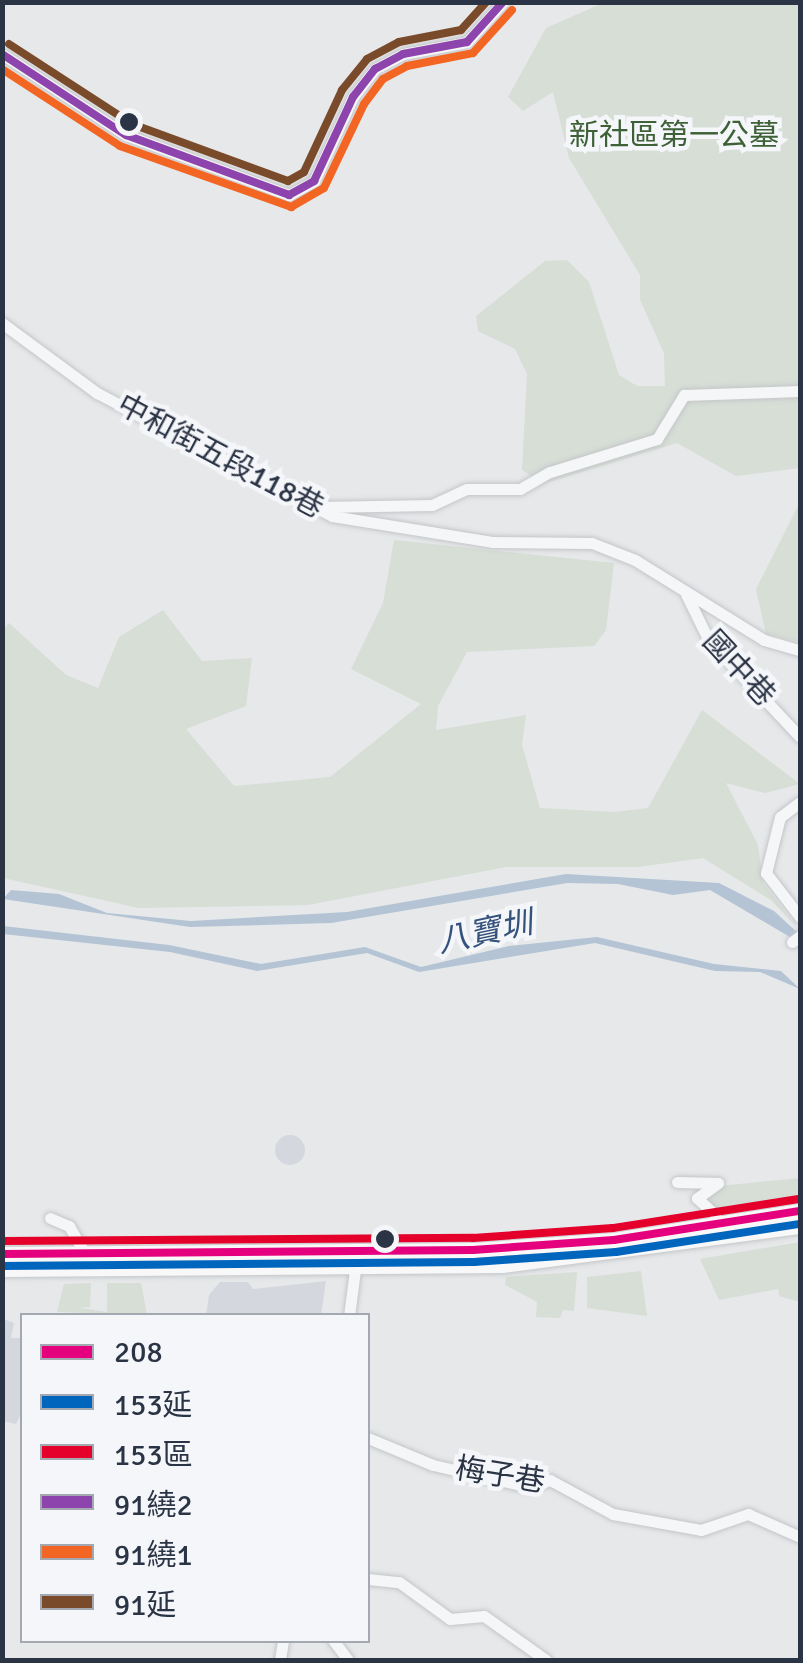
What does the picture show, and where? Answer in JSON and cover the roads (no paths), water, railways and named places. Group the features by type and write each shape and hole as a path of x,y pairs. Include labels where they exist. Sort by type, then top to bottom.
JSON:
{"main road":[{"path":"2,1254 355,1260 614,1240 800,1211"},
{"path":"2,1269 617,1255 800,1226"}],"street":[{"path":"2,54 126,134 289,195 314,181 353,97 375,69 403,54 467,42 503,2"},
{"name":"中和街五段118巷","path":"2,324 97,393 240,464 310,507 342,519 492,542 592,543 634,560 764,640 800,650"},
{"path":"310,507 432,505 466,489 520,489 550,472 657,439 674,402 684,396 800,390"},
{"name":"國中巷","path":"686,594 708,639 800,737"},
{"path":"800,802 780,817 766,873 800,917"},
{"path":"677,1182 718,1183 697,1198 715,1215"},
{"path":"50,1218 69,1226 85,1254"},
{"path":"348,1313 355,1260"},
{"name":"梅子巷","path":"370,1439 433,1465 525,1486 550,1480 613,1514 701,1530 753,1515 800,1537"},
{"path":"370,1579 400,1582 450,1620 484,1616 546,1660"}],"water":[{"name":"八寶圳","path":"566,874 719,883 774,911 800,935 800,943 710,890 673,895 618,884 567,883 331,923 190,927 3,899 11,890 59,894 107,913 191,921 347,912"},
{"name":"八寶圳","path":"3,926 169,945 261,964 365,947 421,967 509,946 597,937 714,964 781,971 800,989 760,972 715,971 595,943 419,972 367,953 257,971 170,952 3,934"}],"park label":[{"name":"新社區第一公墓","path":"674,136"}]}
